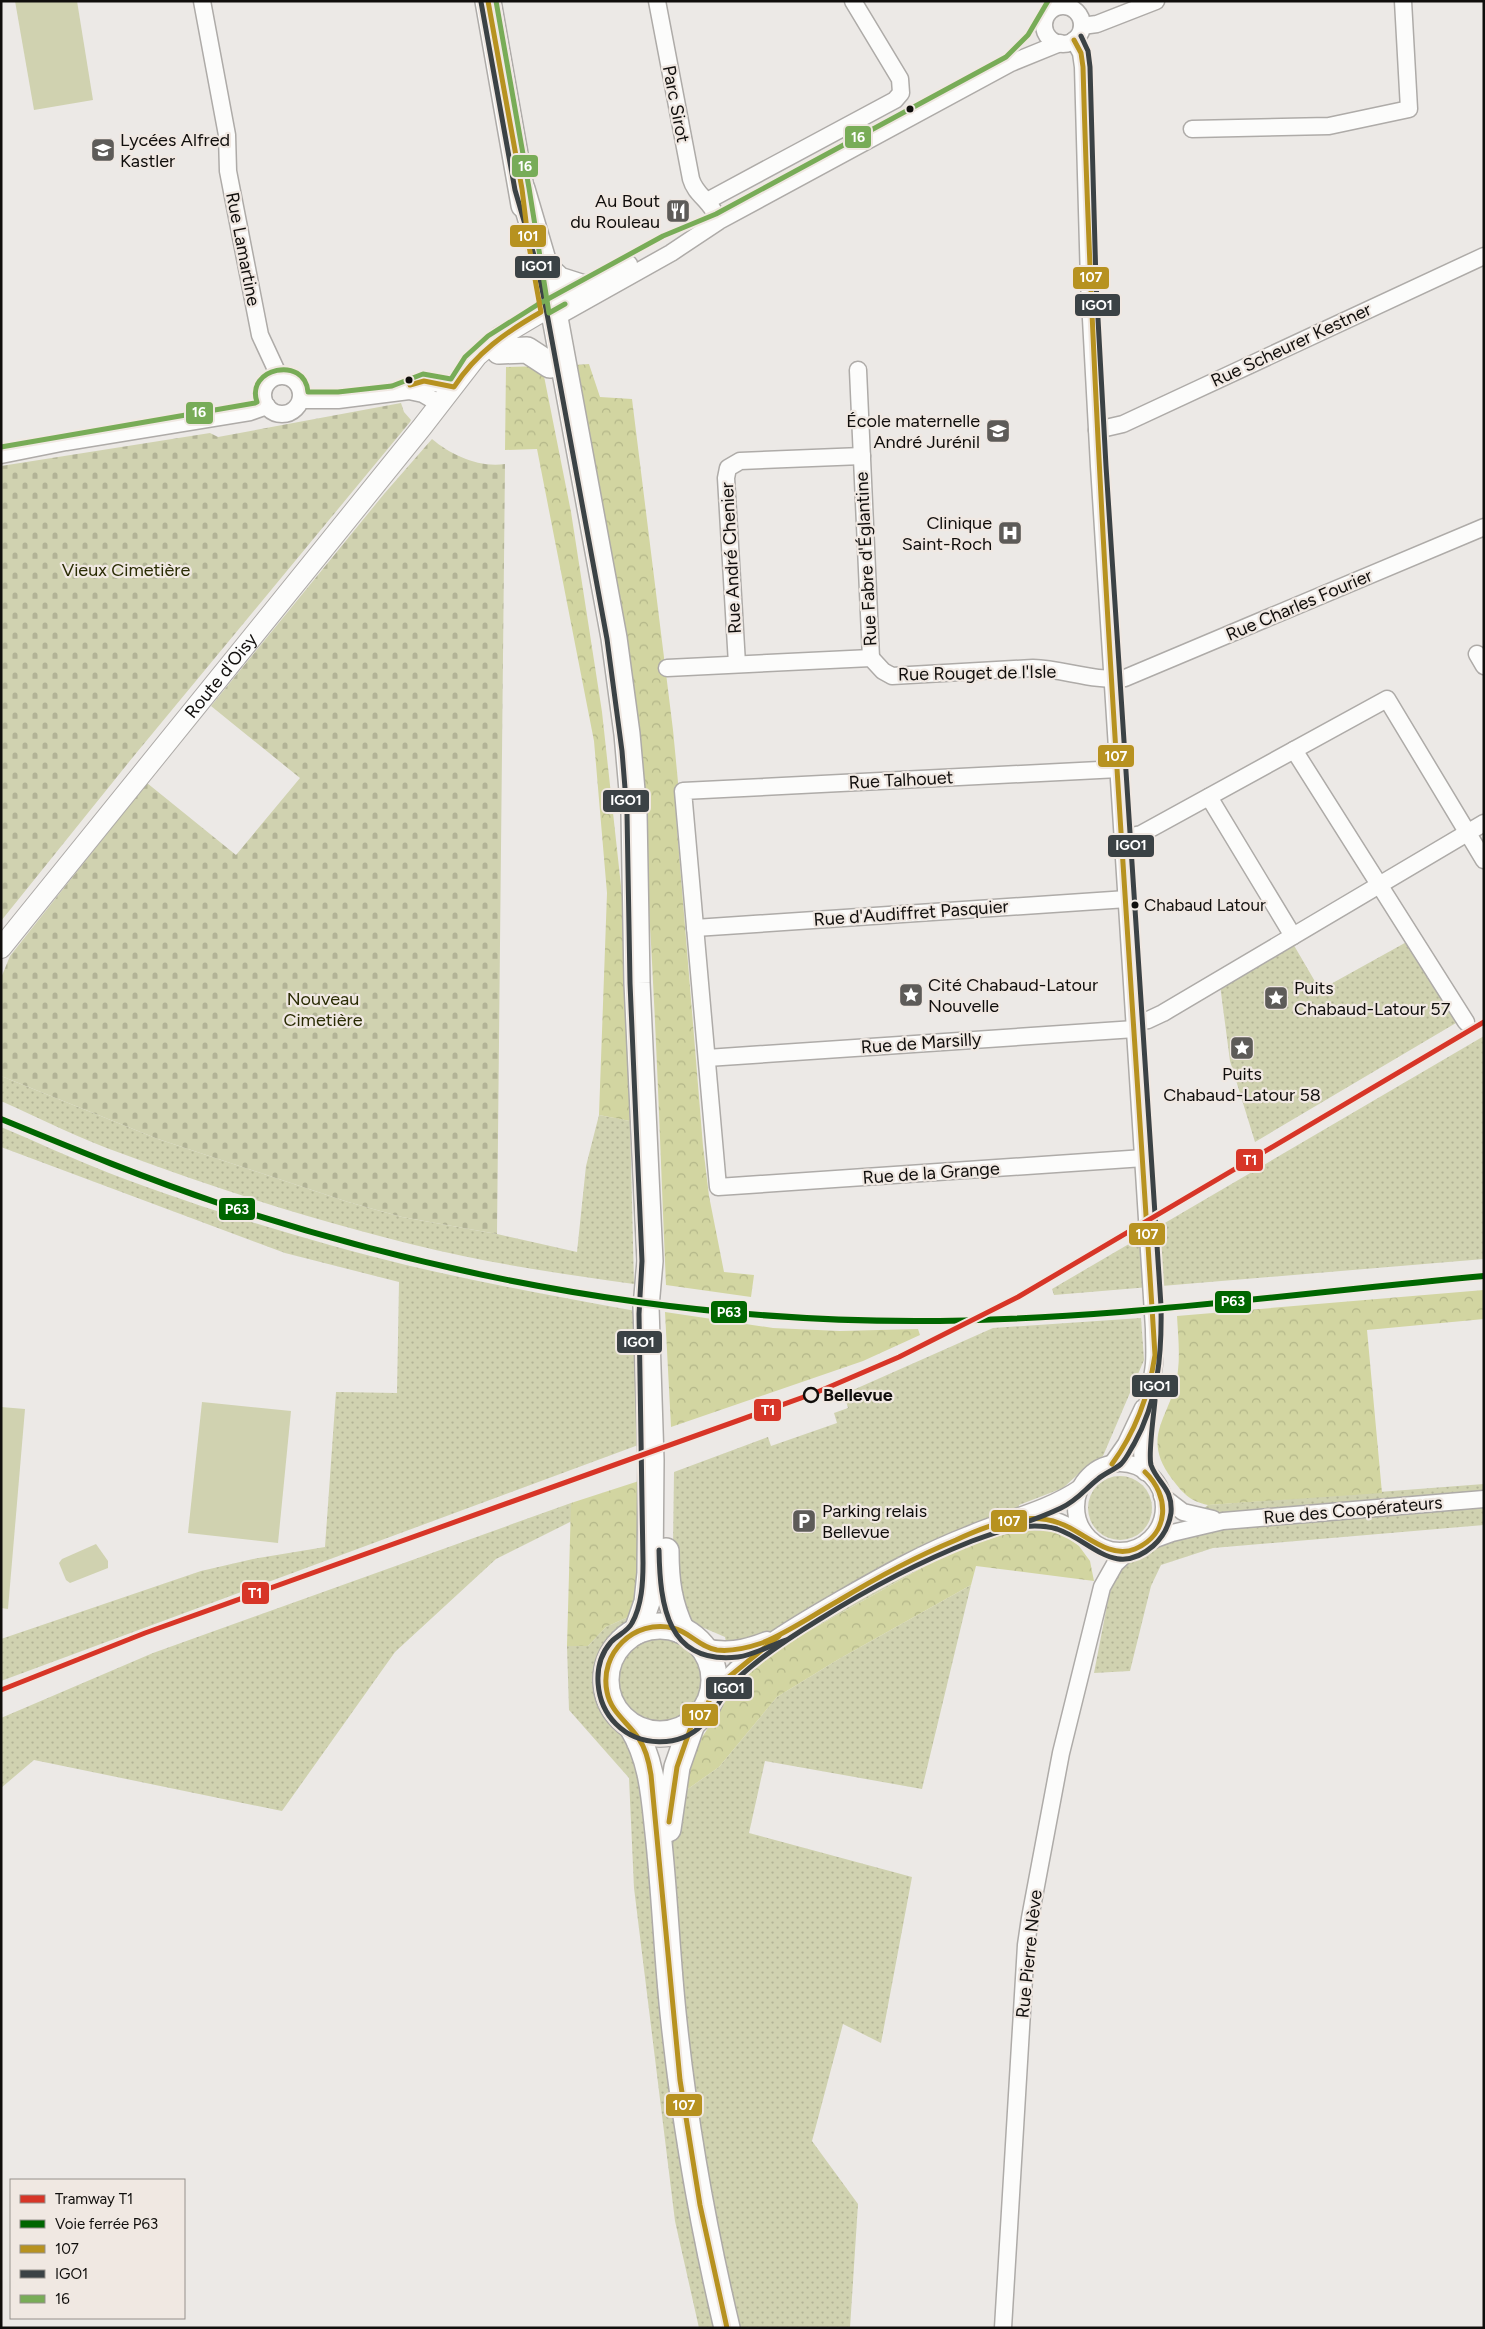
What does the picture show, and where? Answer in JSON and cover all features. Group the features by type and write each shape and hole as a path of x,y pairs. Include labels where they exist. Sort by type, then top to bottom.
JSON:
{"main road":[{"path":"488,1 522,189 529,246 548,315 618,665 632,794 634,903 650,1261 659,1330 667,1581 670,1605 682,1631"},
{"path":"522,189 545,267 550,365 616,735 634,903"},
{"path":"545,267 563,282 584,288"},
{"path":"499,351 526,350 550,365"},
{"path":"637,1631 647,1602 650,1573 651,1460 646,1307 650,1261"},
{"path":"632,1728 660,1735 677,1732 692,1724 704,1711 712,1695 714,1684 712,1666 701,1646 682,1631 659,1626 637,1631 626,1637 614,1650 607,1666 605,1678 606,1690 612,1706 632,1728 643,1745 650,1772 664,1881 671,1997 683,2101 706,2234 727,2328"},
{"path":"664,1881 673,1788 682,1748 692,1724"}],"street":[{"name":"Rue Lamartine","path":"202,1 227,135 227,164 260,335 279,376"},
{"name":"Parc Sirot","path":"657,1 691,179 696,192 707,201 719,221"},
{"path":"707,201 894,100 901,93 900,79 853,1"},
{"path":"1045,23 1048,36 1074,25 1097,24 1156,1"},
{"path":"1192,130 1330,126 1410,108 1403,1"},
{"path":"1011,63 1031,44 1055,5 1068,7 1083,67 1089,282 1097,430 1155,1355 1142,1450 1145,1472"},
{"path":"454,387 471,362 493,342 672,252 719,221 1011,63 1074,25"},
{"path":"804,148 815,169"},
{"path":"394,393 424,381 454,387 584,288 672,240 719,221"},
{"name":"Rue Scheurer Kestner","path":"1097,430 1123,424 1484,256"},
{"name":"Rue Fabre d'Églantine","path":"858,370 871,658"},
{"path":"279,376 288,376 296,382 301,390 301,400 296,408 288,413 278,413 268,406 264,399 265,387 270,380 279,376"},
{"name":"Route d'Oisy","path":"1,948 454,387"},
{"path":"301,400 338,400 416,392 440,404"},
{"path":"1,455 66,442 250,412 268,406"},
{"name":"Rue André Chenier","path":"737,664 726,478 728,468 740,461 862,456"},
{"name":"Rue Charles Fourier","path":"1113,679 1133,675 1484,527"},
{"path":"667,668 871,658"},
{"name":"Rue Rouget de l'Isle","path":"871,658 883,671 892,676 1033,668 1054,669 1113,679"},
{"path":"1123,838 1141,834 1387,699 1484,860"},
{"path":"1294,750 1466,1022"},
{"name":"Rue Talhouet","path":"695,928 683,791 1119,769"},
{"path":"1209,797 1293,936"},
{"name":"Rue de Marsilly","path":"707,1058 1135,1026 1156,1018 1484,823"},
{"name":"Rue d'Audiffret Pasquier","path":"695,928 1127,899"},
{"path":"695,928 707,1058"},
{"name":"Rue de la Grange","path":"707,1058 718,1188 1144,1158"},
{"path":"1112,1464 1122,1451 1148,1397"},
{"path":"712,1695 725,1680 781,1635 907,1562 956,1539 1010,1521 1066,1497 1080,1488 1096,1471 1112,1464 1129,1464 1145,1472 1158,1485 1164,1508 1162,1521 1156,1533 1147,1542 1129,1551 1111,1551 1052,1520 1010,1521"},
{"path":"1080,1488 1076,1511 1078,1523 1090,1539"},
{"name":"Rue des Coopérateurs","path":"1162,1496 1183,1512 1223,1521"},
{"name":"Rue des Coopérateurs","path":"1147,1542 1172,1533 1223,1521 1484,1499"},
{"name":"Rue Pierre Nève","path":"1003,2328 1026,1945 1061,1753 1102,1587 1103,1568 1090,1539"},
{"name":"Rue Pierre Nève","path":"1102,1587 1115,1564 1129,1551"},
{"path":"701,1646 717,1650 739,1649 781,1635"}],"green space":[{"path":"15,1 77,1 93,100 34,110"},
{"path":"589,364 600,397 632,399 673,730 678,782 676,816 703,1146 709,1196 724,1272 754,1275 751,1297 666,1285 654,1006 641,796 630,681 617,590 575,365"},
{"path":"542,366 571,512 602,712 622,895 630,1121 599,1115 607,893 594,741 537,449 505,450 506,367"},
{"name":"Vieux Cimetière","path":"401,403 404,412 411,420 410,422 133,757 1,921 1,466 210,433 218,437"},
{"name":"Nouveau Cimetière","path":"432,439 466,459 485,464 505,464 497,1234 402,1217 348,1202 158,1139 1,1076 1,978 10,956 147,783 236,855 300,778 211,706 384,494"},
{"path":"1412,939 1461,1020 1255,1142 1230,1061 1220,985 1292,942 1320,990"},
{"path":"1484,1036 1484,1259 1054,1295 1052,1289"},
{"path":"1,1076 158,1139 348,1202 402,1217 497,1234 577,1252 586,1166 599,1115 630,1121 634,1284 527,1268 463,1256 334,1224 249,1198 107,1148 1,1101"},
{"path":"1,1127 96,1168 219,1212 294,1235 435,1272 636,1311 641,1444 1,1681 1,1639 201,1571 253,1559 325,1547 336,1392 397,1393 399,1282 285,1253 1,1147"},
{"path":"1484,1290 1484,1319 1367,1330 1382,1493 1208,1505 1191,1499 1183,1492 1162,1463 1158,1449 1158,1437 1171,1400 1178,1370 1177,1316"},
{"path":"665,1312 773,1328 840,1331 918,1329 920,1335 863,1361 671,1427"},
{"path":"1141,1318 1144,1360 1103,1456 1086,1467 1063,1488 1019,1505 1018,1530 954,1550 773,1651 734,1688 725,1637 690,1622 675,1596 673,1548 674,1472 768,1437 771,1446 837,1423 834,1413 848,1408 844,1394 993,1328"},
{"path":"202,1402 291,1411 278,1543 188,1533"},
{"path":"1,1407 25,1409 8,1609 1,1608"},
{"path":"1114,1476 1126,1476 1143,1485 1150,1496 1152,1508 1150,1520 1143,1531 1126,1540 1114,1540 1102,1535 1093,1526 1088,1514 1088,1502 1093,1490 1102,1481"},
{"path":"642,1480 639,1612 606,1627 588,1646 567,1646 571,1503"},
{"path":"1484,1484 1484,1525 1213,1548 1161,1565 1151,1586 1130,1671 1094,1673 1109,1595 1120,1567 1147,1554 1208,1505"},
{"path":"571,1503 572,1521 496,1559 395,1652 282,1811 34,1760 1,1788 1,1718 153,1653"},
{"path":"1018,1530 1058,1531 1079,1546 1090,1561 1094,1581 976,1566 971,1585 839,1659 777,1697 719,1767 685,1791 697,1745 734,1688 773,1651 954,1550"},
{"path":"96,1544 108,1561 108,1568 70,1583 66,1580 59,1563 62,1559"},
{"path":"971,1585 922,1789 765,1761 749,1833 912,1877 881,2043 843,2024 812,2141 858,2204 850,2328 699,2328 675,2221 634,1888 629,1778 569,1710 567,1646 588,1646 606,1627 639,1612 609,1642 600,1656 595,1670 594,1685 598,1700 608,1717 638,1758 685,1791 719,1767 777,1697 839,1659"},
{"path":"660,1637 677,1640 691,1649 700,1663 703,1680 700,1697 691,1711 677,1720 660,1723 643,1720 629,1711 620,1697 617,1680 620,1663 629,1649 643,1640"}],"tram line":[{"name":"T1","path":"1,1690 145,1633 815,1393 899,1357 1018,1297 1484,1022"}],"rail line":[{"name":"P63","path":"1,1119 138,1174 221,1204 391,1254 477,1274 564,1290 738,1313 827,1319 986,1320 1200,1305 1484,1276"}],"transit line":[{"name":"101","path":"410,385 424,381 454,387 472,364 493,344 541,312 529,246 522,189 488,1"},
{"name":"16","path":"496,1 549,313 565,304"},
{"name":"16","path":"1,447 255,403 257,402 256,390 259,381 267,374 277,370 297,373 304,380 308,392 338,392 392,386 423,374 451,379 465,357 488,336 537,305 663,236 716,214 1006,57 1028,35 1048,1"},
{"name":"IGO1","path":"481,2 515,190 538,269 548,319 607,639 622,751 627,813 630,983 642,1261 639,1314 643,1570 638,1609 630,1626 611,1642 605,1651 600,1662 598,1684 604,1706 616,1724 625,1732 636,1737 659,1742 671,1741 693,1733 712,1714 733,1683 768,1653 857,1597 913,1567 952,1549 1039,1518 1072,1502 1125,1459 1142,1428 1153,1394 1161,1342 1161,1306 1106,466 1096,282 1090,67 1088,51 1081,36"},
{"name":"107","path":"1074,40 1081,53 1083,67 1088,228 1104,550 1155,1355 1149,1384 1135,1426 1112,1464"},
{"name":"IGO1","path":"1004,1530 1030,1526 1044,1526 1057,1529 1115,1558 1127,1559 1139,1555 1153,1546 1165,1531 1171,1513 1170,1498 1154,1471 1150,1460 1155,1400"},
{"name":"107","path":"727,2328 700,2205 680,2080 650,1770 647,1756 641,1743 635,1733 616,1712 609,1699 606,1678 608,1664 622,1642 633,1634 645,1629 659,1627 679,1630 705,1646 717,1650 740,1649 762,1643 791,1629 867,1584 911,1561 976,1531 1003,1522 1028,1519 1047,1520 1068,1527 1105,1548 1115,1551 1135,1549 1147,1542 1155,1534 1162,1514 1159,1492 1145,1472"},
{"name":"IGO1","path":"659,1550 662,1591 672,1627 682,1641 696,1651 714,1657 738,1657 786,1640"},
{"name":"107","path":"669,1822 677,1767 692,1724 704,1711 712,1695 725,1680 779,1636"}],"place":[{"name":"Lycées Alfred Kastler","path":"103,150"},
{"name":"Au Bout du Rouleau","path":"678,211"},
{"name":"École maternelle André Jurénil","path":"998,431"},
{"name":"Clinique Saint-Roch","path":"1010,533"},
{"name":"Chabaud Latour","path":"1135,905"},
{"name":"Cité Chabaud-Latour Nouvelle","path":"911,995"},
{"name":"Puits Chabaud-Latour 57","path":"1276,998"},
{"name":"Puits Chabaud-Latour 58","path":"1242,1048"},
{"name":"Bellevue","path":"811,1395"},
{"name":"Parking relais Bellevue","path":"804,1521"}]}
